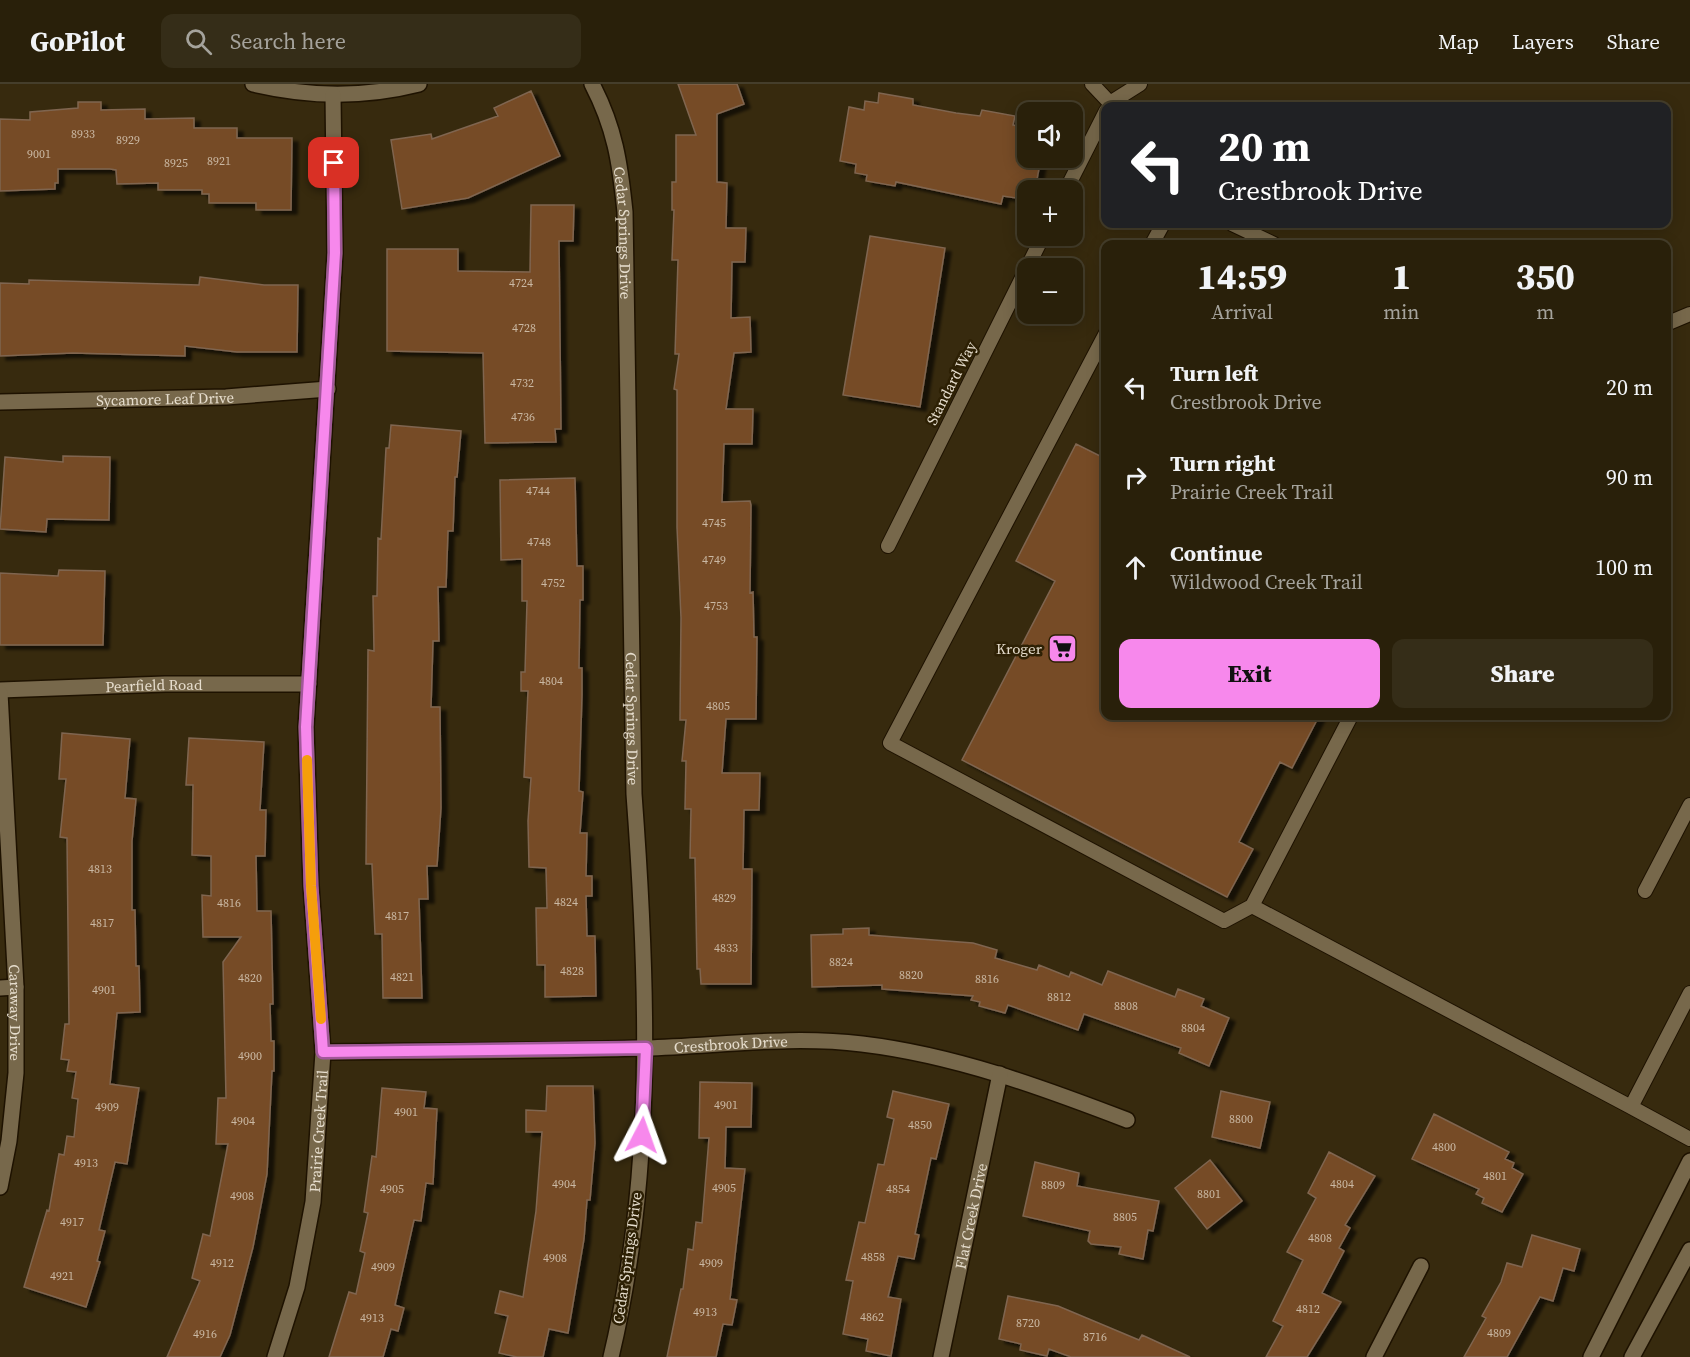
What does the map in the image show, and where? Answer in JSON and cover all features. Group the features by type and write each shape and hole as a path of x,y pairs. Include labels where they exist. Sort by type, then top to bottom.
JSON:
{"street":[{"path":"253,84 333,95 392,91 419,84"},
{"name":"Cedar Springs Drive","path":"592,84 607,113 620,157 625,212 634,794 640,874 646,1048 635,1227 611,1357"},
{"name":"Prairie Creek Trail","path":"275,1357 297,1287 314,1202 323,1052 311,875 306,727 335,253 333,95"},
{"name":"Sycamore Leaf Drive","path":"0,402 226,397 328,389"},
{"name":"Pearfield Road","path":"0,692 165,684 309,684"},
{"name":"Caraway Drive","path":"0,692 16,987 16,1073 9,1140 0,1187"},
{"path":"0,988 16,987"},
{"name":"Crestbrook Drive","path":"323,1052 646,1048 797,1041 860,1044 920,1053 1000,1074 1127,1120"},
{"name":"Flat Creek Drive","path":"941,1357 1000,1074"},
{"path":"1591,1357 1690,1161"},
{"path":"1632,1357 1690,1250"},
{"path":"1374,1357 1421,1266"}],"lane":[{"path":"1092,84 1105,102"},
{"path":"1115,102 1140,84"},
{"path":"1071,180 1101,121"},
{"path":"1240,228 1266,240"},
{"name":"Standard Way","path":"888,546 1038,246"},
{"path":"1671,322 1690,314"},
{"path":"1101,342 890,743 1224,921 1252,906 1349,720"},
{"path":"1645,891 1690,805"},
{"path":"1252,906 1690,1139"},
{"path":"1631,1107 1690,993"}],"building":[{"path":"678,84 737,84 744,104 717,114 717,182 727,183 726,228 746,228 745,262 732,262 731,318 750,317 751,352 734,353 726,409 753,409 752,444 724,444 722,502 750,501 751,505 750,593 753,592 754,637 757,637 756,719 726,719 722,773 760,773 759,810 744,810 743,869 752,869 751,984 701,984 700,969 697,969 695,858 690,858 691,809 685,809 686,761 682,761 686,720 680,720 681,618 677,527 677,390 674,389 679,354 675,354 678,260 672,260 674,210 672,210 672,182 676,182 676,135 696,135"},
{"path":"531,91 560,156 468,198 402,209 391,140 431,134 432,139 498,116 494,108"},
{"path":"879,93 913,99 913,105 956,113 980,116 982,110 1015,116 1013,125 1017,126 1017,168 1039,168 1037,180 1017,180 1016,198 1003,196 1001,204 896,182 895,186 866,181 867,175 855,173 856,164 840,161 849,107 864,110 865,101 878,103"},
{"path":"78,102 101,102 101,110 145,109 145,119 194,118 194,128 237,128 237,138 292,138 291,210 256,210 256,203 209,203 209,194 202,194 202,190 158,190 158,183 117,184 116,170 110,169 58,169 58,183 55,183 55,189 0,191 0,119 30,120 30,112 78,108"},
{"path":"531,205 574,205 573,241 559,241 561,429 555,429 556,442 485,443 483,353 387,351 387,249 458,249 458,271 530,272"},
{"path":"870,236 945,248 920,407 843,395"},
{"path":"200,277 264,285 298,285 297,352 237,352 185,346 185,356 73,353 0,356 0,283 29,284 29,280 199,285"},
{"path":"391,425 461,431 457,477 455,477 453,531 448,531 446,587 438,587 439,641 433,641 431,707 440,707 441,808 437,866 427,866 428,899 419,899 422,998 383,998 382,934 375,934 372,864 366,864 368,650 374,651 373,596 377,596 378,538 381,539 386,448 389,448"},
{"name":"Kroger","path":"1076,444 1101,456 1101,720 1317,720 1292,768 1280,762 1239,842 1253,849 1227,897 962,760 1055,581 1016,561"},
{"path":"63,456 110,457 109,520 47,519 46,532 0,529 5,457 63,462"},
{"path":"575,478 577,566 583,566 579,668 582,668 582,695 579,791 583,792 580,833 587,833 586,876 592,876 592,896 586,896 587,936 595,936 596,996 545,997 545,965 537,965 536,908 547,908 546,868 529,867 528,821 531,778 524,777 528,691 521,691 521,672 525,672 527,601 522,601 522,559 501,560 500,480"},
{"path":"59,570 105,571 103,645 0,645 0,573 58,576"},
{"path":"62,733 130,739 125,798 136,799 132,841 132,910 135,910 140,1012 117,1013 110,1084 139,1088 127,1164 115,1162 99,1230 105,1231 97,1261 100,1262 86,1307 24,1287 47,1210 49,1211 59,1154 64,1155 67,1136 74,1137 78,1099 72,1098 76,1072 67,1071 69,1060 61,1059 65,1024 69,1024 67,838 60,837 66,779 59,779"},
{"path":"189,738 264,742 260,810 266,810 265,856 256,856 257,911 271,911 273,1004 270,1004 274,1071 272,1071 267,1174 253,1247 230,1335 220,1357 167,1357 200,1281 192,1278 203,1234 210,1236 228,1144 216,1144 218,1098 226,1098 223,962 241,937 203,937 202,895 211,896 211,856 192,855 193,785 186,785"},
{"path":"869,928 869,935 973,943 997,950 995,958 1037,970 1039,965 1069,977 1071,972 1102,985 1108,971 1175,997 1178,989 1204,999 1201,1006 1229,1018 1209,1066 1179,1053 1181,1048 1084,1014 1078,1030 1008,1005 1005,1013 979,1006 980,1002 971,1000 973,996 882,989 882,985 812,987 811,935 843,934 843,929"},
{"path":"700,1082 752,1083 751,1127 726,1127 725,1168 745,1169 730,1299 737,1300 732,1325 723,1324 716,1357 667,1357 681,1289 683,1289 688,1249 693,1250 696,1222 702,1223 709,1138 699,1138"},
{"path":"547,1086 593,1086 595,1143 590,1200 587,1200 584,1239 568,1333 549,1329 543,1357 517,1357 499,1353 508,1316 495,1313 500,1291 523,1297 536,1211 542,1132 526,1132 526,1110 546,1111"},
{"path":"382,1088 426,1092 424,1108 437,1109 433,1184 426,1183 421,1221 414,1220 395,1305 404,1308 398,1331 391,1329 383,1357 329,1357 349,1292 356,1294 365,1253 360,1251 368,1213 364,1212 372,1156 376,1157"},
{"path":"893,1091 949,1104 936,1159 931,1158 915,1234 919,1235 914,1259 898,1256 888,1297 901,1299 891,1356 866,1351 868,1339 843,1334 853,1281 846,1280 859,1222 865,1223 878,1164 884,1165 894,1119 887,1117"},
{"path":"1221,1091 1270,1102 1260,1148 1212,1137"},
{"path":"1434,1114 1509,1152 1505,1159 1514,1163 1512,1168 1523,1174 1502,1212 1482,1203 1484,1198 1476,1194 1479,1189 1412,1159"},
{"path":"1329,1152 1375,1176 1345,1225 1350,1228 1339,1248 1344,1251 1322,1293 1341,1302 1307,1357 1266,1357 1283,1326 1273,1321 1303,1260 1287,1252 1316,1198 1308,1193"},
{"path":"1210,1160 1242,1201 1207,1229 1175,1188"},
{"path":"1035,1162 1079,1173 1077,1186 1159,1201 1153,1231 1148,1230 1143,1259 1119,1254 1121,1247 1091,1244 1088,1241 1090,1231 1023,1216"},
{"path":"1532,1235 1580,1249 1574,1271 1563,1268 1553,1301 1540,1297 1507,1357 1464,1357 1486,1318 1482,1316 1501,1282 1507,1263 1522,1267"},
{"path":"1008,1296 1058,1306 1139,1340 1142,1335 1190,1357 1071,1357 1049,1349 1047,1356 1020,1350 1021,1344 999,1339"}],"slow traffic":[{"path":"307,760 311,886 321,1019"}],"place":[{"name":"Kroger","path":"1063,648"}],"route":[{"path":"334,163 335,253 329,376 306,727 311,886 323,1052 646,1048 642,1135"}]}
